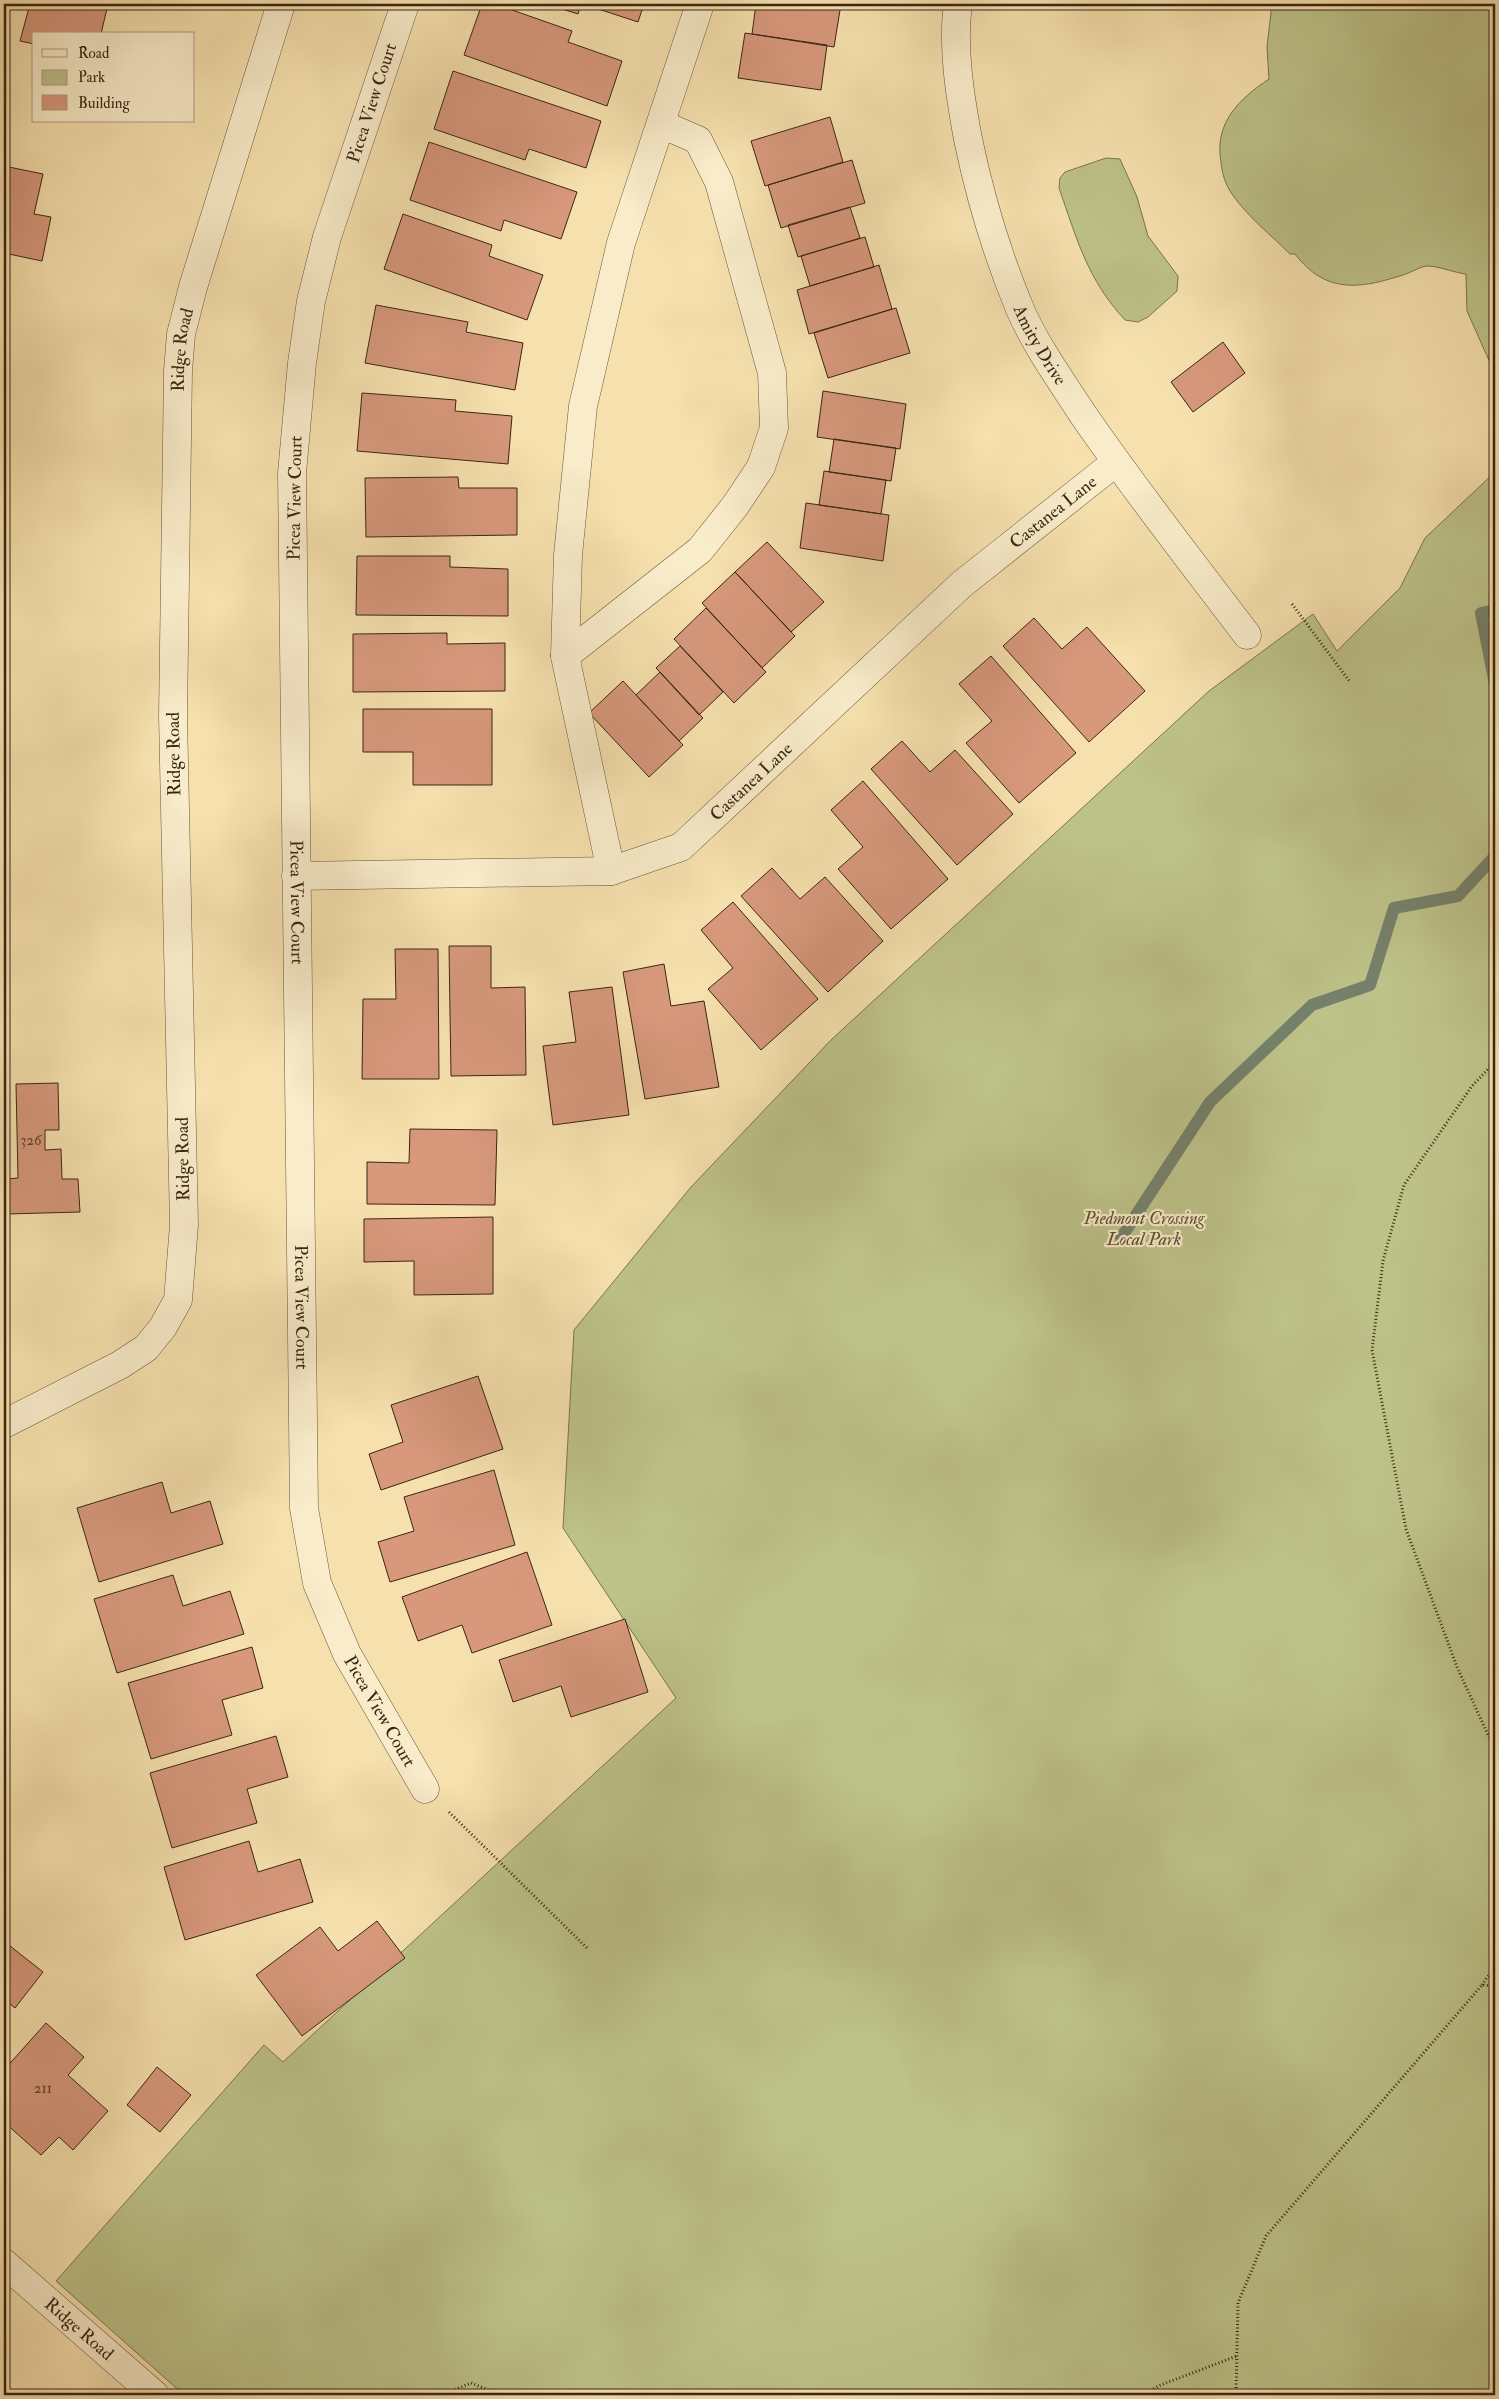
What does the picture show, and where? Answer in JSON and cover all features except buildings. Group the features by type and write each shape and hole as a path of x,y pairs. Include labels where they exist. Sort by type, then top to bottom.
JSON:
{"street":[{"name":"Ridge Road","path":"4,1424 120,1365 146,1348 163,1328 178,1300 184,1225 173,716 178,370 182,334 193,287 281,4"},
{"name":"Picea View Court","path":"405,4 327,238 311,301 302,363 292,473 296,876 304,1508 317,1583 347,1654 425,1789"},
{"path":"611,871 565,656 568,556 583,406 621,243 700,4"},
{"name":"Amity Drive","path":"958,4 956,22 962,105 975,175 995,243 1021,310 1047,359 1116,462 1247,635"},
{"path":"565,656 700,550 735,506 762,467 774,428 772,374 720,182 698,140 661,124"},
{"name":"Castanea Lane","path":"296,876 611,871 681,847 962,584 1116,462"},
{"name":"Ridge Road","path":"4,2263 155,2395"}],"path":[{"path":"1292,604 1350,682"},
{"path":"1495,1062 1472,1086 1404,1185 1383,1261 1372,1350 1406,1529 1457,1668 1495,1750"},
{"path":"425,1789 588,1949"},
{"path":"1236,2395 1238,2303 1266,2236 1482,1985 1495,1966"},
{"path":"1482,1985 1495,1986"},
{"path":"1145,2395 1158,2386 1237,2356"},
{"path":"442,2395 471,2383 501,2395"}],"green space":[{"path":"1272,4 1495,4 1495,374 1467,311 1466,274 1428,266 1372,283 1344,285 1331,282 1307,267 1295,254 1290,254 1252,218 1230,190 1221,166 1221,135 1231,113 1248,95 1269,79 1267,47"},
{"path":"1106,158 1120,159 1137,197 1148,236 1178,276 1177,291 1148,317 1138,322 1125,320 1112,305 1092,274 1084,258 1059,188 1060,178 1065,172"},
{"name":"Piedmont Crossing Local Park","path":"1495,472 1495,2395 184,2395 56,2281 264,2045 283,2062 676,1698 563,1528 574,1330 691,1187 831,1040 1209,691 1313,614 1337,651 1400,588 1425,538"}],"waterway":[{"path":"1495,610 1481,613 1495,684"},
{"path":"1121,1238 1210,1102 1312,1005 1370,985 1394,908 1458,896 1495,856"}]}
